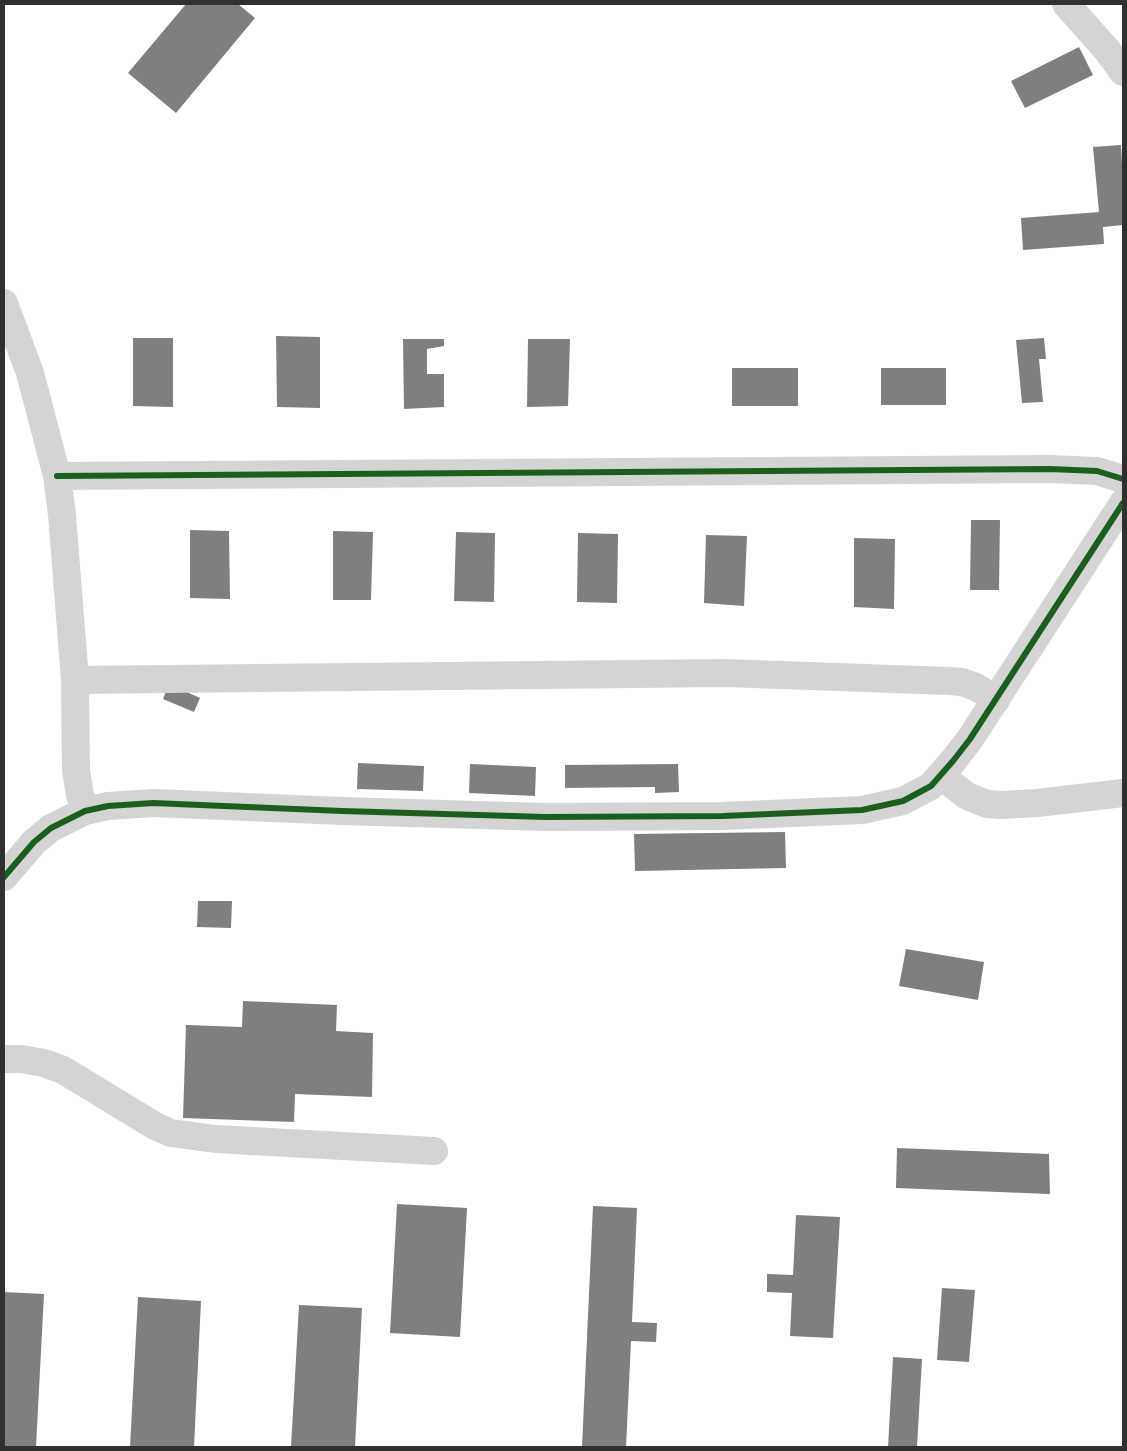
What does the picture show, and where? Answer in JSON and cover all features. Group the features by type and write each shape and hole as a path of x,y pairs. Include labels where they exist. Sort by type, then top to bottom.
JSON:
{"street":[{"path":"1066,4 1107,50 1123,72"},
{"path":"4,303 30,373 57,476 62,515 74,680 76,771 85,811"},
{"path":"57,476 1050,469 1091,470 1123,479"},
{"path":"4,876 34,842 51,828 85,811 108,806 153,803 546,817 742,815 862,810 892,805 918,794 941,776 970,739 1123,503"},
{"path":"74,680 725,673 962,682 976,687 996,700"},
{"path":"941,776 967,796 987,804 1014,806 1123,793"},
{"path":"4,1060 22,1059 44,1063 63,1070 155,1126 171,1133 215,1139 434,1151"}],"building":[{"path":"186,4 238,4 255,18 176,113 128,73"},
{"path":"1079,47 1093,75 1025,108 1011,81"},
{"path":"1121,145 1123,225 1103,227 1104,244 1023,250 1021,218 1099,212 1093,147"},
{"path":"276,336 320,337 320,408 277,407"},
{"path":"133,338 173,338 173,407 133,406"},
{"path":"1044,338 1046,359 1039,359 1043,402 1022,403 1016,340"},
{"path":"403,339 444,339 444,346 427,349 427,374 444,374 444,407 404,409"},
{"path":"528,339 570,339 568,406 527,407"},
{"path":"732,368 798,368 798,406 732,406"},
{"path":"881,368 946,368 946,405 881,405"},
{"path":"971,520 1000,520 999,590 970,590"},
{"path":"190,530 229,531 230,599 190,598"},
{"path":"333,531 373,532 371,600 333,600"},
{"path":"456,532 495,533 494,602 454,601"},
{"path":"578,533 618,534 617,603 577,602"},
{"path":"706,535 747,536 744,606 704,603"},
{"path":"854,538 895,539 894,609 854,607"},
{"path":"169,684 200,698 194,712 163,699"},
{"path":"358,763 424,766 423,791 357,789"},
{"path":"470,764 536,767 535,796 469,793"},
{"path":"678,764 679,792 655,793 655,787 565,788 565,765"},
{"path":"785,832 786,868 635,871 634,834"},
{"path":"198,901 232,901 231,928 197,927"},
{"path":"906,949 984,962 978,1000 899,986"},
{"path":"243,1001 337,1005 336,1031 373,1033 372,1097 295,1094 294,1122 183,1118 186,1025 242,1027"},
{"path":"897,1148 1049,1154 1050,1194 896,1188"},
{"path":"397,1204 467,1208 460,1337 390,1333"},
{"path":"593,1206 637,1208 632,1322 657,1323 656,1342 631,1341 626,1447 582,1447"},
{"path":"796,1215 840,1217 833,1338 790,1336 792,1293 767,1292 767,1274 793,1275"},
{"path":"942,1288 975,1290 969,1362 937,1360"},
{"path":"4,1292 44,1294 36,1447 4,1447"},
{"path":"138,1297 201,1301 194,1447 130,1447"},
{"path":"299,1305 362,1308 355,1447 291,1447"},
{"path":"893,1357 922,1359 917,1447 888,1447"}],"cycle path":[{"path":"57,476 1050,469 1097,471 1123,479"},
{"path":"4,877 34,842 51,828 85,811 108,806 153,803 546,817 723,816 862,810 903,801 931,786 970,739 1123,503"}]}
